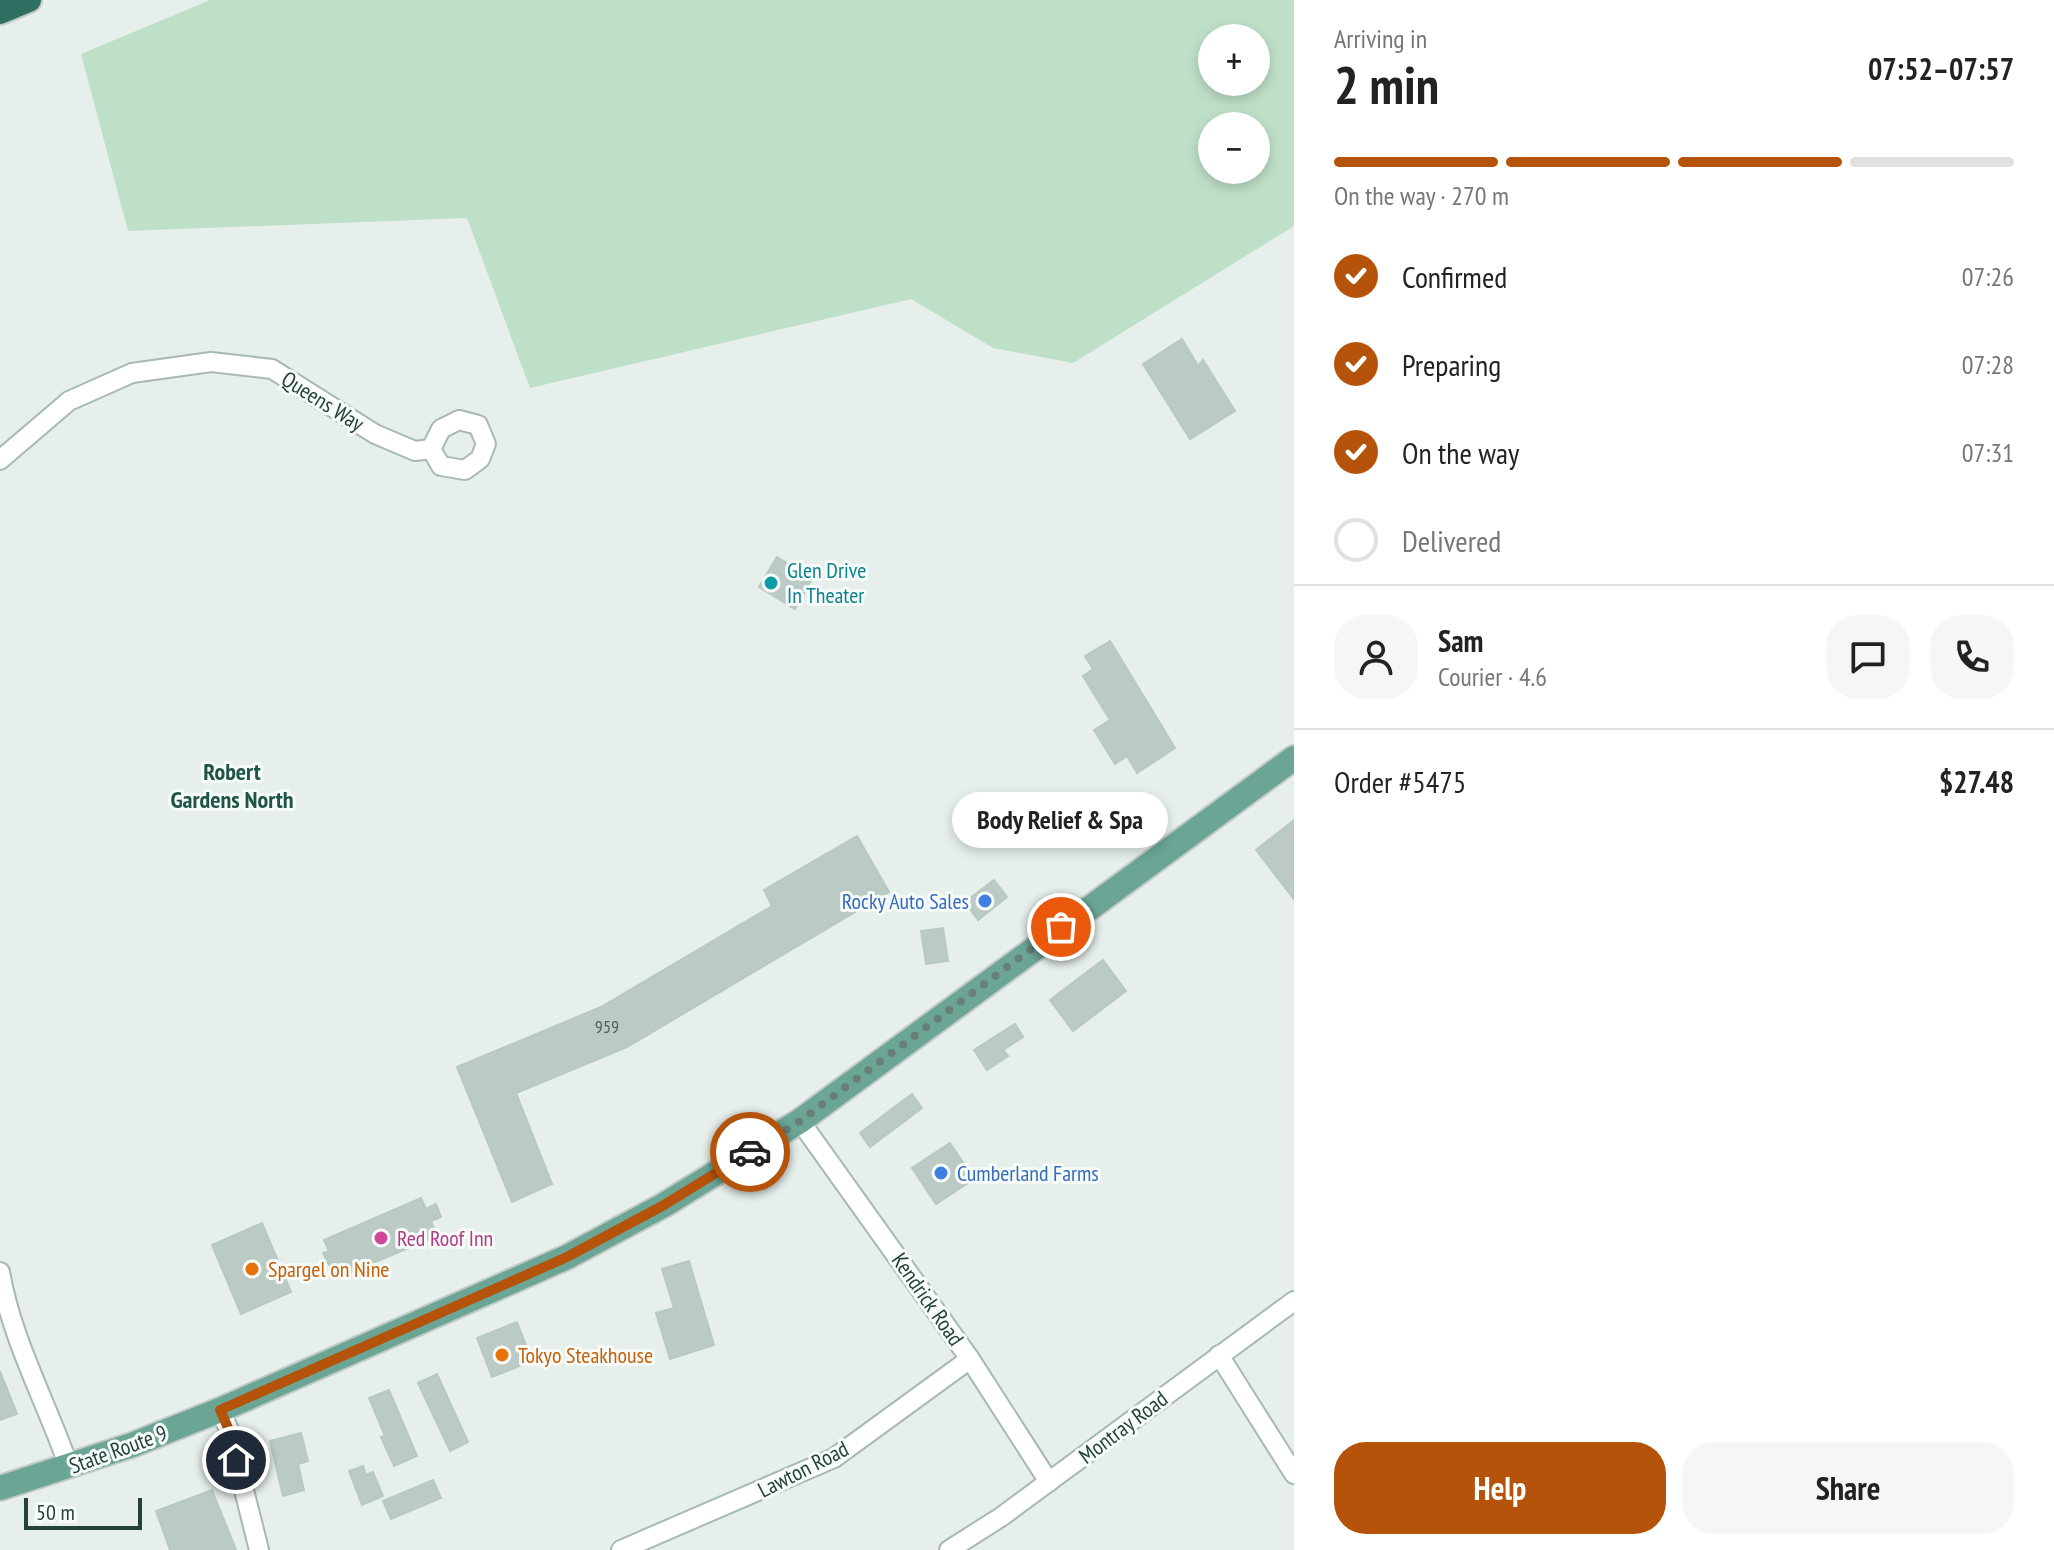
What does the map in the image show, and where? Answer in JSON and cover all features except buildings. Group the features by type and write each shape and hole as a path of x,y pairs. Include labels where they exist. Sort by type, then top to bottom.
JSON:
{"highway":[{"path":"0,12 29,0"}],"main road":[{"name":"State Route 9","path":"0,1488 69,1467 220,1410 567,1257 664,1205 800,1121 1294,758"}],"street":[{"name":"Queens Way","path":"0,460 69,401 132,373 211,362 272,369 375,434 415,451 431,449"},
{"name":"Kendrick Road","path":"800,1121 970,1359 1049,1482"},
{"path":"0,1272 20,1346 69,1467"},
{"name":"Montray Road","path":"949,1550 1001,1517 1294,1301"},
{"path":"1219,1355 1294,1474"},
{"name":"Lawton Road","path":"621,1550 834,1458 970,1359"},
{"path":"220,1410 229,1430 259,1550"}],"green space":[{"path":"210,0 1294,0 1294,226 1073,363 993,348 911,299 530,388 467,218 128,231 81,54"}],"way so far":[{"path":"750,1152 800,1121 1061,927"}],"place":[{"name":"Glen Drive In Theater","path":"771,583"},
{"name":"Rocky Auto Sales","path":"985,901"},
{"name":"Body Relief & Spa","path":"1061,927"},
{"name":"Cumberland Farms","path":"941,1173"},
{"name":"Red Roof Inn","path":"381,1238"},
{"name":"Spargel on Nine","path":"252,1269"},
{"name":"Tokyo Steakhouse","path":"502,1355"}],"district":[{"name":"Robert Gardens North","path":"232,786"}],"route":[{"path":"236,1460 229,1430 220,1410 567,1257 664,1205 750,1152"}]}
